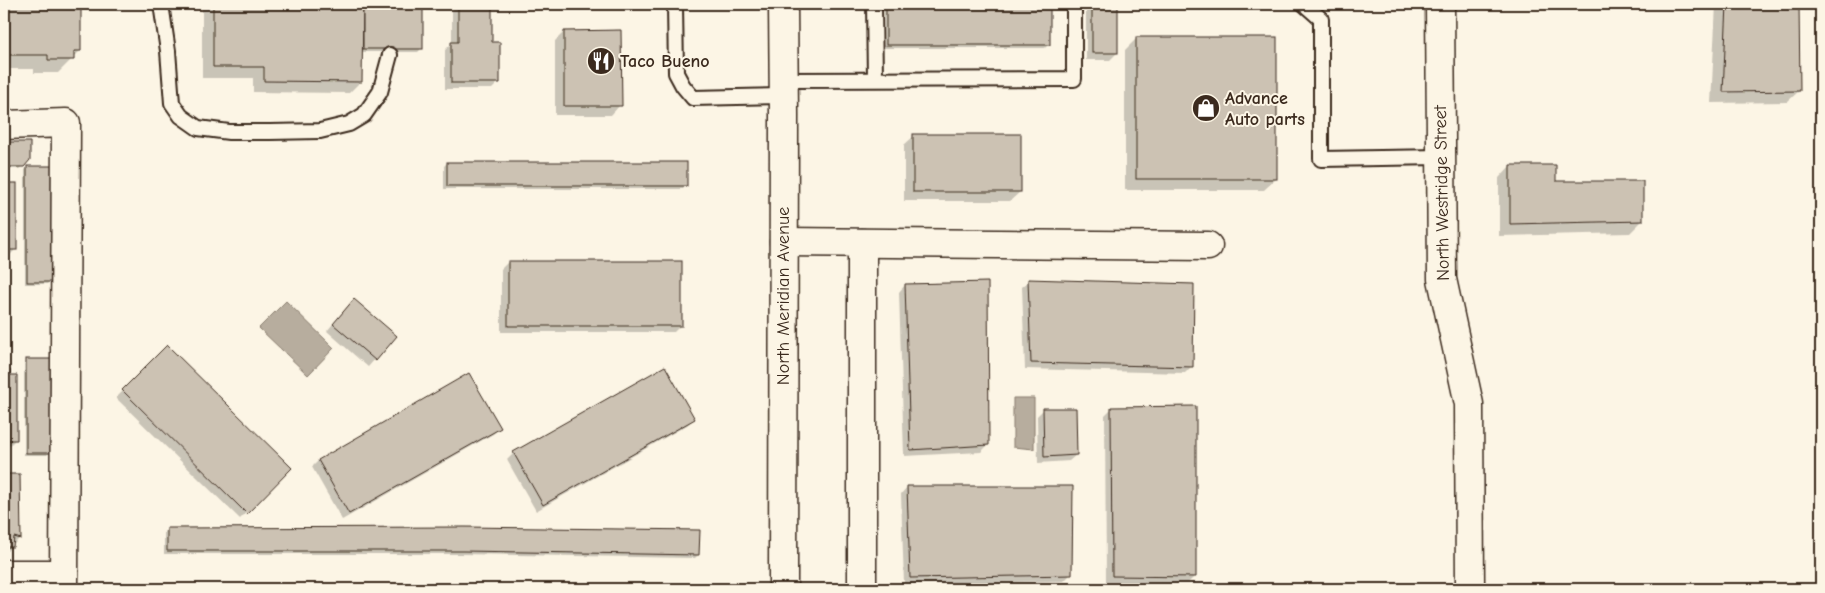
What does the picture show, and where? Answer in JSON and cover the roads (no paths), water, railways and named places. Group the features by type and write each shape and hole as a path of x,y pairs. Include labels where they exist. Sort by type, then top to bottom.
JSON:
{"street":[{"name":"North Meridian Avenue","path":"782,589 783,4"},
{"name":"North Westridge Street","path":"1440,4 1442,279 1469,404 1470,589"},
{"path":"4,124 66,123 64,582 4,574"},
{"path":"784,242 1208,246"},
{"path":"862,243 862,589"}],"lane":[{"path":"161,4 168,51 172,103 181,116 198,128 229,132 320,131 349,124 364,115 380,92 390,55"},
{"path":"675,4 676,73 683,86 693,98 876,79 1074,79 1074,4"},
{"path":"874,4 876,79"},
{"path":"1304,4 1321,19 1321,159 1441,157"}],"place":[{"name":"Taco Bueno","path":"601,61"},
{"name":"Advance Auto parts","path":"1206,108"}]}
